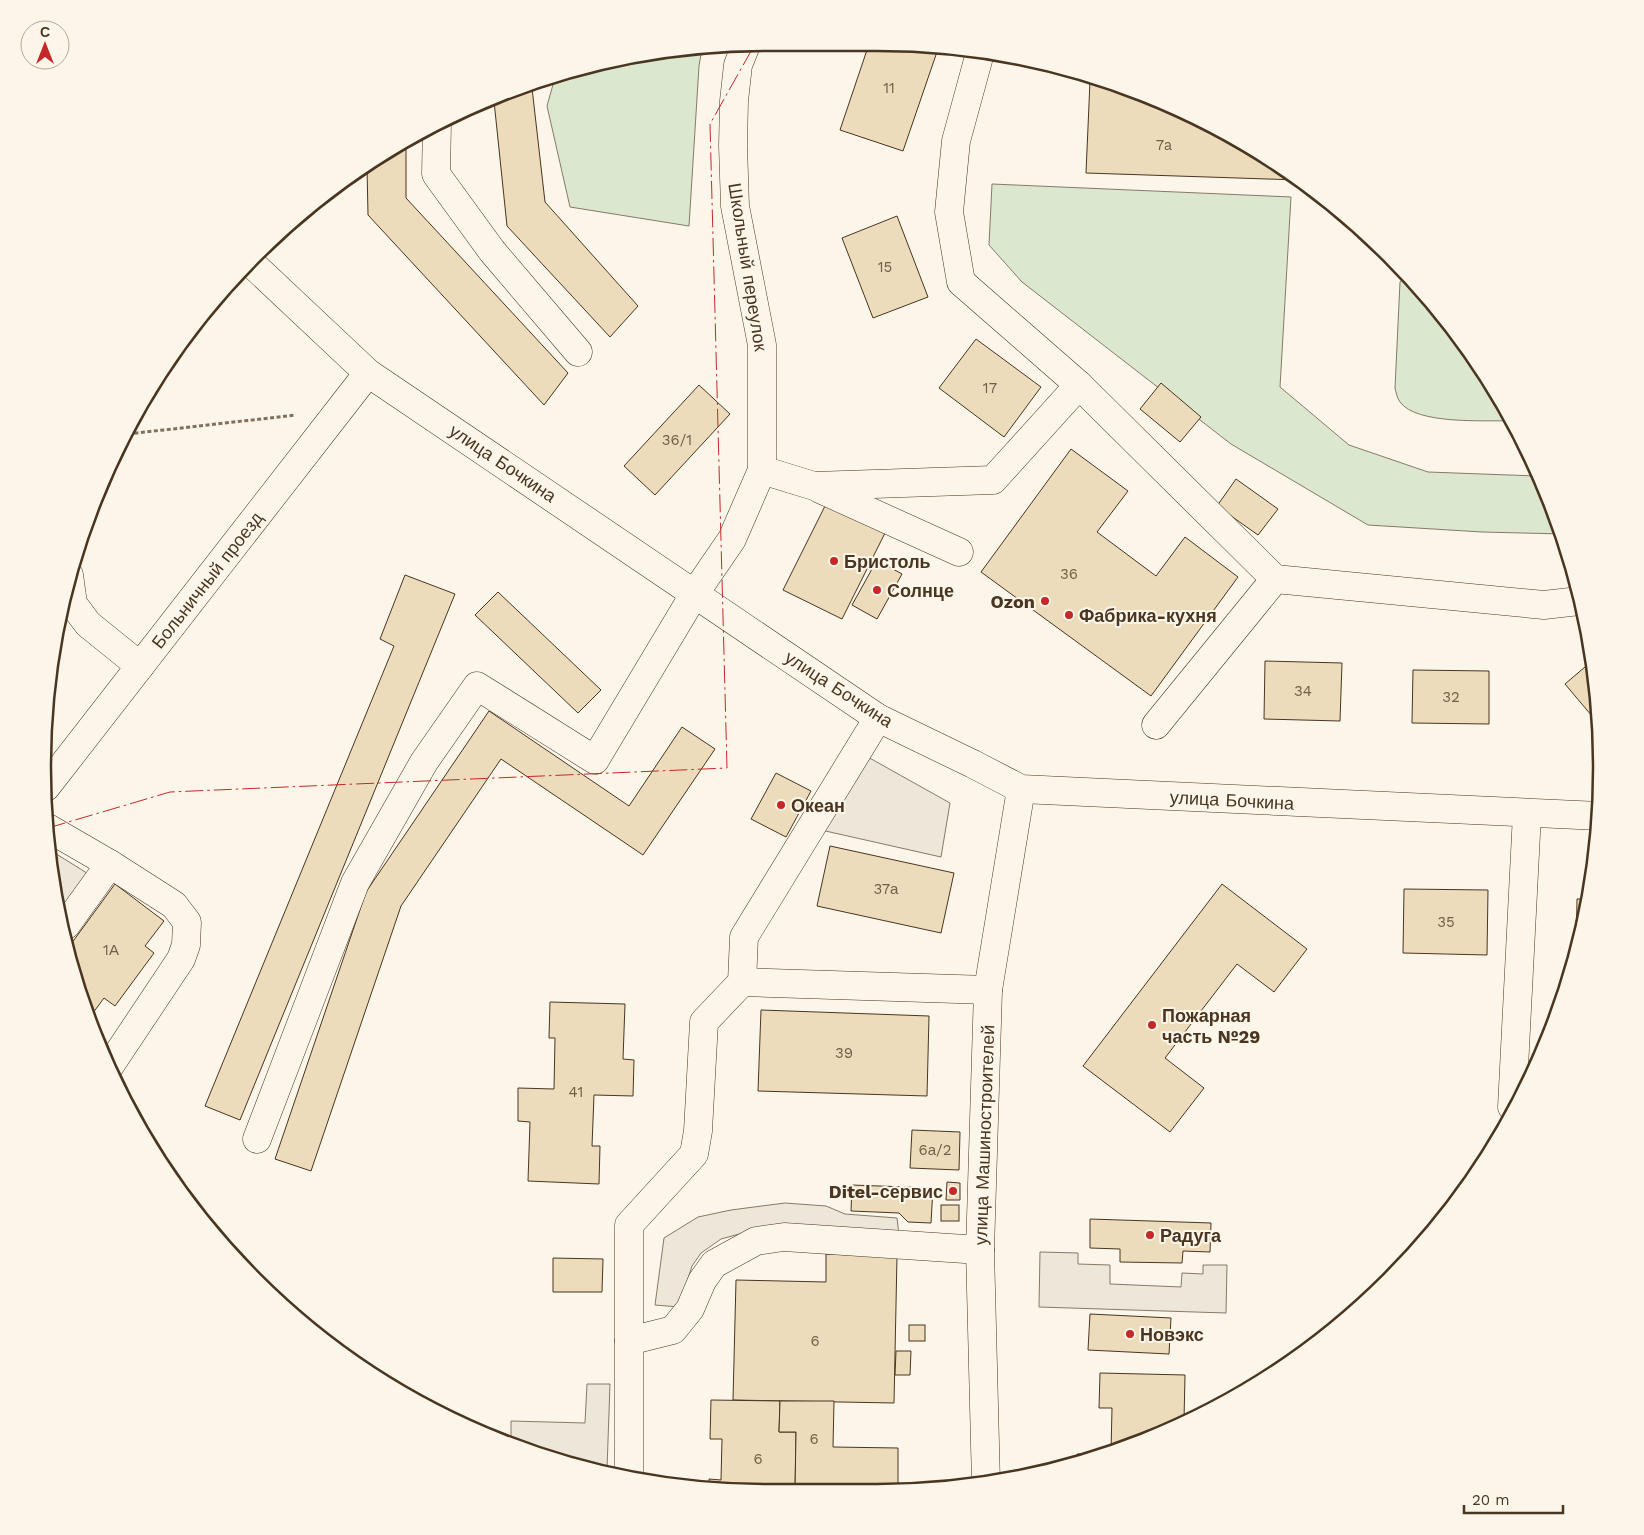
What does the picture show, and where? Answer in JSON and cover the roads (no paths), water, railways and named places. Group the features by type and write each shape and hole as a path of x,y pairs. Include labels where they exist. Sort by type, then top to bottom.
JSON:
{"street":[{"name":"Школьный переулок","path":"258,1140 355,883 424,762 477,686 594,760 695,593 732,539 762,470 762,345 735,206 733,155 734,102 738,65 743,52"},
{"path":"979,58 956,141 949,212 961,282 1079,385 1275,579 1544,605 1573,603"},
{"path":"437,132 436,174 492,251 578,352"},
{"name":"улица Бочкина","path":"255,267 368,373 878,718 1021,789 1591,816"},
{"name":"Больничный проезд","path":"52,780 368,373"},
{"path":"814,486 993,480 1079,385"},
{"path":"762,470 814,486 959,552"},
{"path":"1156,725 1275,579"},
{"path":"73,596 74,604 88,624 140,666"},
{"path":"630,1470 630,1225 694,1154 698,1131 704,1022 742,982 744,937 878,718"},
{"name":"улица Машиностроителей","path":"986,1475 980,1250 988,990 1021,789"},
{"path":"1513,1096 1527,814"},
{"path":"55,832 110,864 174,905 187,922 186,945 181,959 114,1060"},
{"path":"68,922 110,864"},
{"path":"742,982 988,990"},
{"path":"629,1341 673,1330 690,1309 702,1281 714,1264 756,1241 784,1237 980,1250"}],"place":[{"name":"Бристоль","path":"834,561"},
{"name":"Солнце","path":"877,590"},
{"name":"Ozon","path":"1045,601"},
{"name":"Фабрика-кухня","path":"1069,615"},
{"name":"Океан","path":"781,805"},
{"name":"Пожарная часть №29","path":"1152,1025"},
{"name":"Ditel-сервис","path":"953,1191"},
{"name":"Радуга","path":"1150,1235"},
{"name":"Новэкс","path":"1130,1334"}]}
